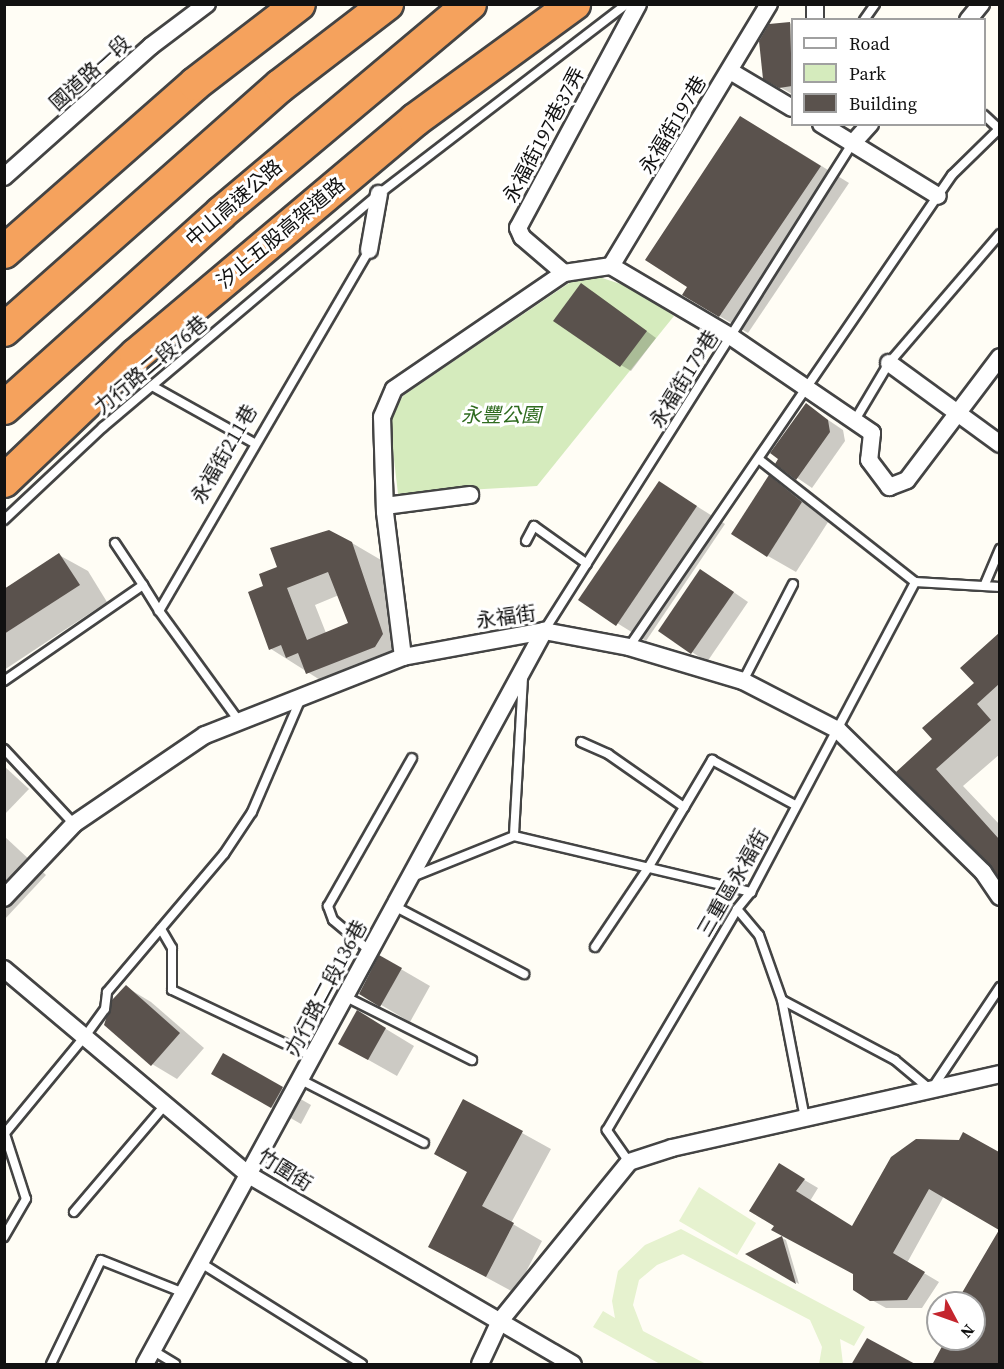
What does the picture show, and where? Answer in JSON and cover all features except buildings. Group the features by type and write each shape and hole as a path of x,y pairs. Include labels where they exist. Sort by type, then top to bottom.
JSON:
{"highway":[{"path":"4,252 195,84 299,4"},
{"path":"4,330 280,86 387,4"},
{"name":"中山高速公路","path":"4,408 221,213 470,4"},
{"name":"汐止五股高架道路","path":"4,481 136,355 406,128 574,4"}],"street":[{"name":"國道路一段","path":"4,177 152,46 207,4"},
{"name":"永福街197巷37弄","path":"564,273 522,237 518,228 638,4"},
{"name":"永福街197巷","path":"611,266 769,4"},
{"path":"970,18 981,4"},
{"path":"730,71 791,107"},
{"path":"824,126 938,196"},
{"path":"852,144 868,126"},
{"name":"永福街211巷","path":"369,250 379,194"},
{"path":"403,657 386,506 382,417 394,389 564,273 611,266 730,336 872,433 869,460 889,487 907,480 999,357"},
{"path":"890,363 959,411 999,444"},
{"path":"386,506 470,495"},
{"name":"永福街","path":"4,898 74,824 206,735 403,657 544,631 629,647 743,681 838,730 983,872 999,897"},
{"name":"力行路二段136巷","path":"148,1358 544,631"},
{"name":"竹圍街","path":"4,969 86,1035 249,1175 573,1365"},
{"path":"480,1365 500,1321 629,1162 672,1148 999,1074"}],"lane":[{"name":"力行路二段76巷","path":"4,520 152,386 379,194 627,4"},
{"path":"865,18 875,4"},
{"path":"629,647 760,460 952,175 999,128 986,117"},
{"name":"永福街179巷","path":"544,631 852,144"},
{"path":"855,420 890,363 999,234"},
{"name":"永福街211巷","path":"159,611 254,443 369,250"},
{"path":"152,386 254,443"},
{"path":"629,647 808,389"},
{"path":"760,460 915,582 985,584 999,588"},
{"path":"526,541 534,526 587,564"},
{"path":"115,543 159,611 239,721"},
{"path":"985,584 999,549"},
{"name":"三重區永福街","path":"629,1162 607,1130 737,909 751,892 915,582"},
{"path":"743,681 793,584"},
{"path":"4,681 143,585"},
{"path":"514,836 524,668"},
{"path":"4,1237 26,1199 5,1131 86,1035 105,1009 107,992 224,854 252,812 302,696"},
{"path":"581,742 608,754 684,807"},
{"path":"4,749 74,824"},
{"path":"370,951 333,920 328,906 412,758"},
{"path":"595,946 648,868 712,760 795,805"},
{"path":"410,878 514,836 751,892"},
{"path":"394,906 524,974"},
{"path":"737,909 759,935 782,1000 805,1118"},
{"path":"161,929 172,948 172,990 313,1057"},
{"path":"782,1000 895,1060 931,1090 999,987"},
{"path":"346,997 472,1060"},
{"path":"301,1080 424,1143"},
{"path":"74,1212 166,1103"},
{"path":"51,1365 102,1260 184,1293"},
{"path":"201,1263 362,1365"},
{"path":"148,1358 175,1365"}],"green space":[{"name":"永豐公園","path":"578,277 599,277 633,288 674,316 537,486 398,494 389,416 404,395"},
{"path":"699,1187 756,1223 737,1255 679,1221"},
{"path":"681,1229 865,1327 854,1346 840,1339 843,1364 819,1364 822,1347 810,1320 683,1254 657,1265 639,1280 633,1305 643,1331 706,1364 660,1364 593,1327 603,1311 615,1318 612,1301 618,1271 645,1245"}]}
